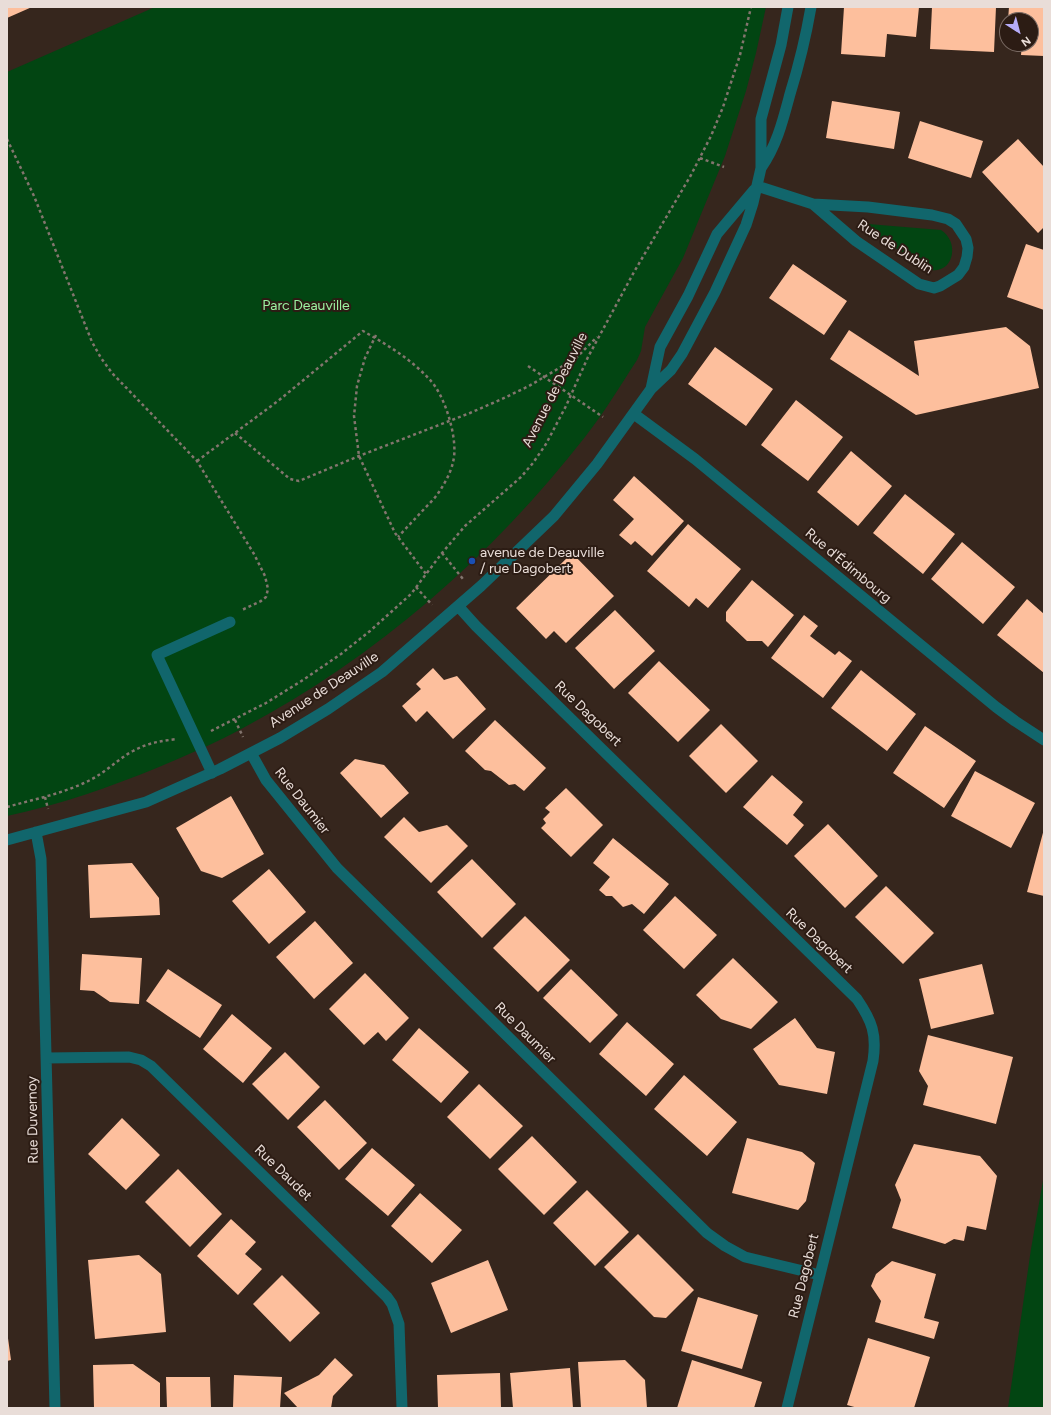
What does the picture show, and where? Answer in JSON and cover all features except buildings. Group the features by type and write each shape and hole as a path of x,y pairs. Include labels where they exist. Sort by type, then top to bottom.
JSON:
{"street":[{"name":"Avenue de Deauville","path":"762,168 762,119 781,45 788,7"},
{"name":"Avenue de Deauville","path":"7,840 146,802 212,773 280,738 372,680 458,606 554,516 597,464 651,389 671,370 682,354 708,307 746,225 762,168 772,150 783,120 811,7"},
{"name":"Avenue de Deauville","path":"651,389 660,347 688,296 718,234 757,186"},
{"name":"Rue de Dublin","path":"757,186 813,204 868,207 932,215 948,219 956,224 966,239 968,248 964,267 958,275 940,286 934,288 919,284 856,241 813,204"},
{"name":"Rue d'Édimbourg","path":"634,414 695,459 996,707 1044,740"},
{"name":"Rue Dagobert","path":"458,606 482,632 857,999 866,1012 871,1023 875,1036 873,1061 787,1408"},
{"path":"212,773 157,655 230,622"},
{"name":"Rue Daumier","path":"251,754 266,780 336,868 707,1233 725,1246 745,1257 820,1275"},
{"name":"Rue Duvernoy","path":"36,832 41,859 55,1408"},
{"name":"Rue Daudet","path":"46,1058 129,1057 141,1060 162,1075 387,1297 392,1304 399,1324 402,1408"}],"path":[{"name":"Avenue de Deauville","path":"206,734 235,720 303,680 341,654 399,606 416,588 442,553 465,526 521,477 533,463 546,444 571,395 588,357 634,272 691,176 700,158 723,108 740,55 751,7"},
{"path":"7,139 34,196 92,342 101,358 112,373 197,461 254,554 265,576 268,589 266,596 261,601 235,613 230,622"},
{"path":"700,158 724,167"},
{"path":"197,461 278,401 363,331 375,336 431,380 438,390 450,421 454,445 454,461 448,476 439,493 398,537"},
{"path":"235,433 290,480 299,481 502,399 576,358 602,332"},
{"path":"375,336 365,358 357,386 354,416 359,456 376,495 398,537 426,574"},
{"path":"528,366 603,417"},
{"path":"442,553 466,582"},
{"path":"416,588 435,610"},
{"path":"235,720 241,733"},
{"path":"7,807 45,797 93,779 132,751 147,744 178,738"},
{"path":"45,797 48,809"}],"green space":[{"name":"Parc Deauville","path":"155,7 766,7 746,91 725,156 683,258 645,327 641,351 637,360 592,428 549,481 511,523 471,563 386,636 340,669 292,700 222,739 159,767 84,795 46,807 7,816 7,72"},
{"path":"868,224 941,230 947,235 951,242 952,256 945,267 938,270 930,270 866,229"},
{"path":"1044,1175 1044,1408 1008,1408 1031,1249"}],"place":[{"name":"avenue de Deauville / rue Dagobert","path":"472,561"}]}
